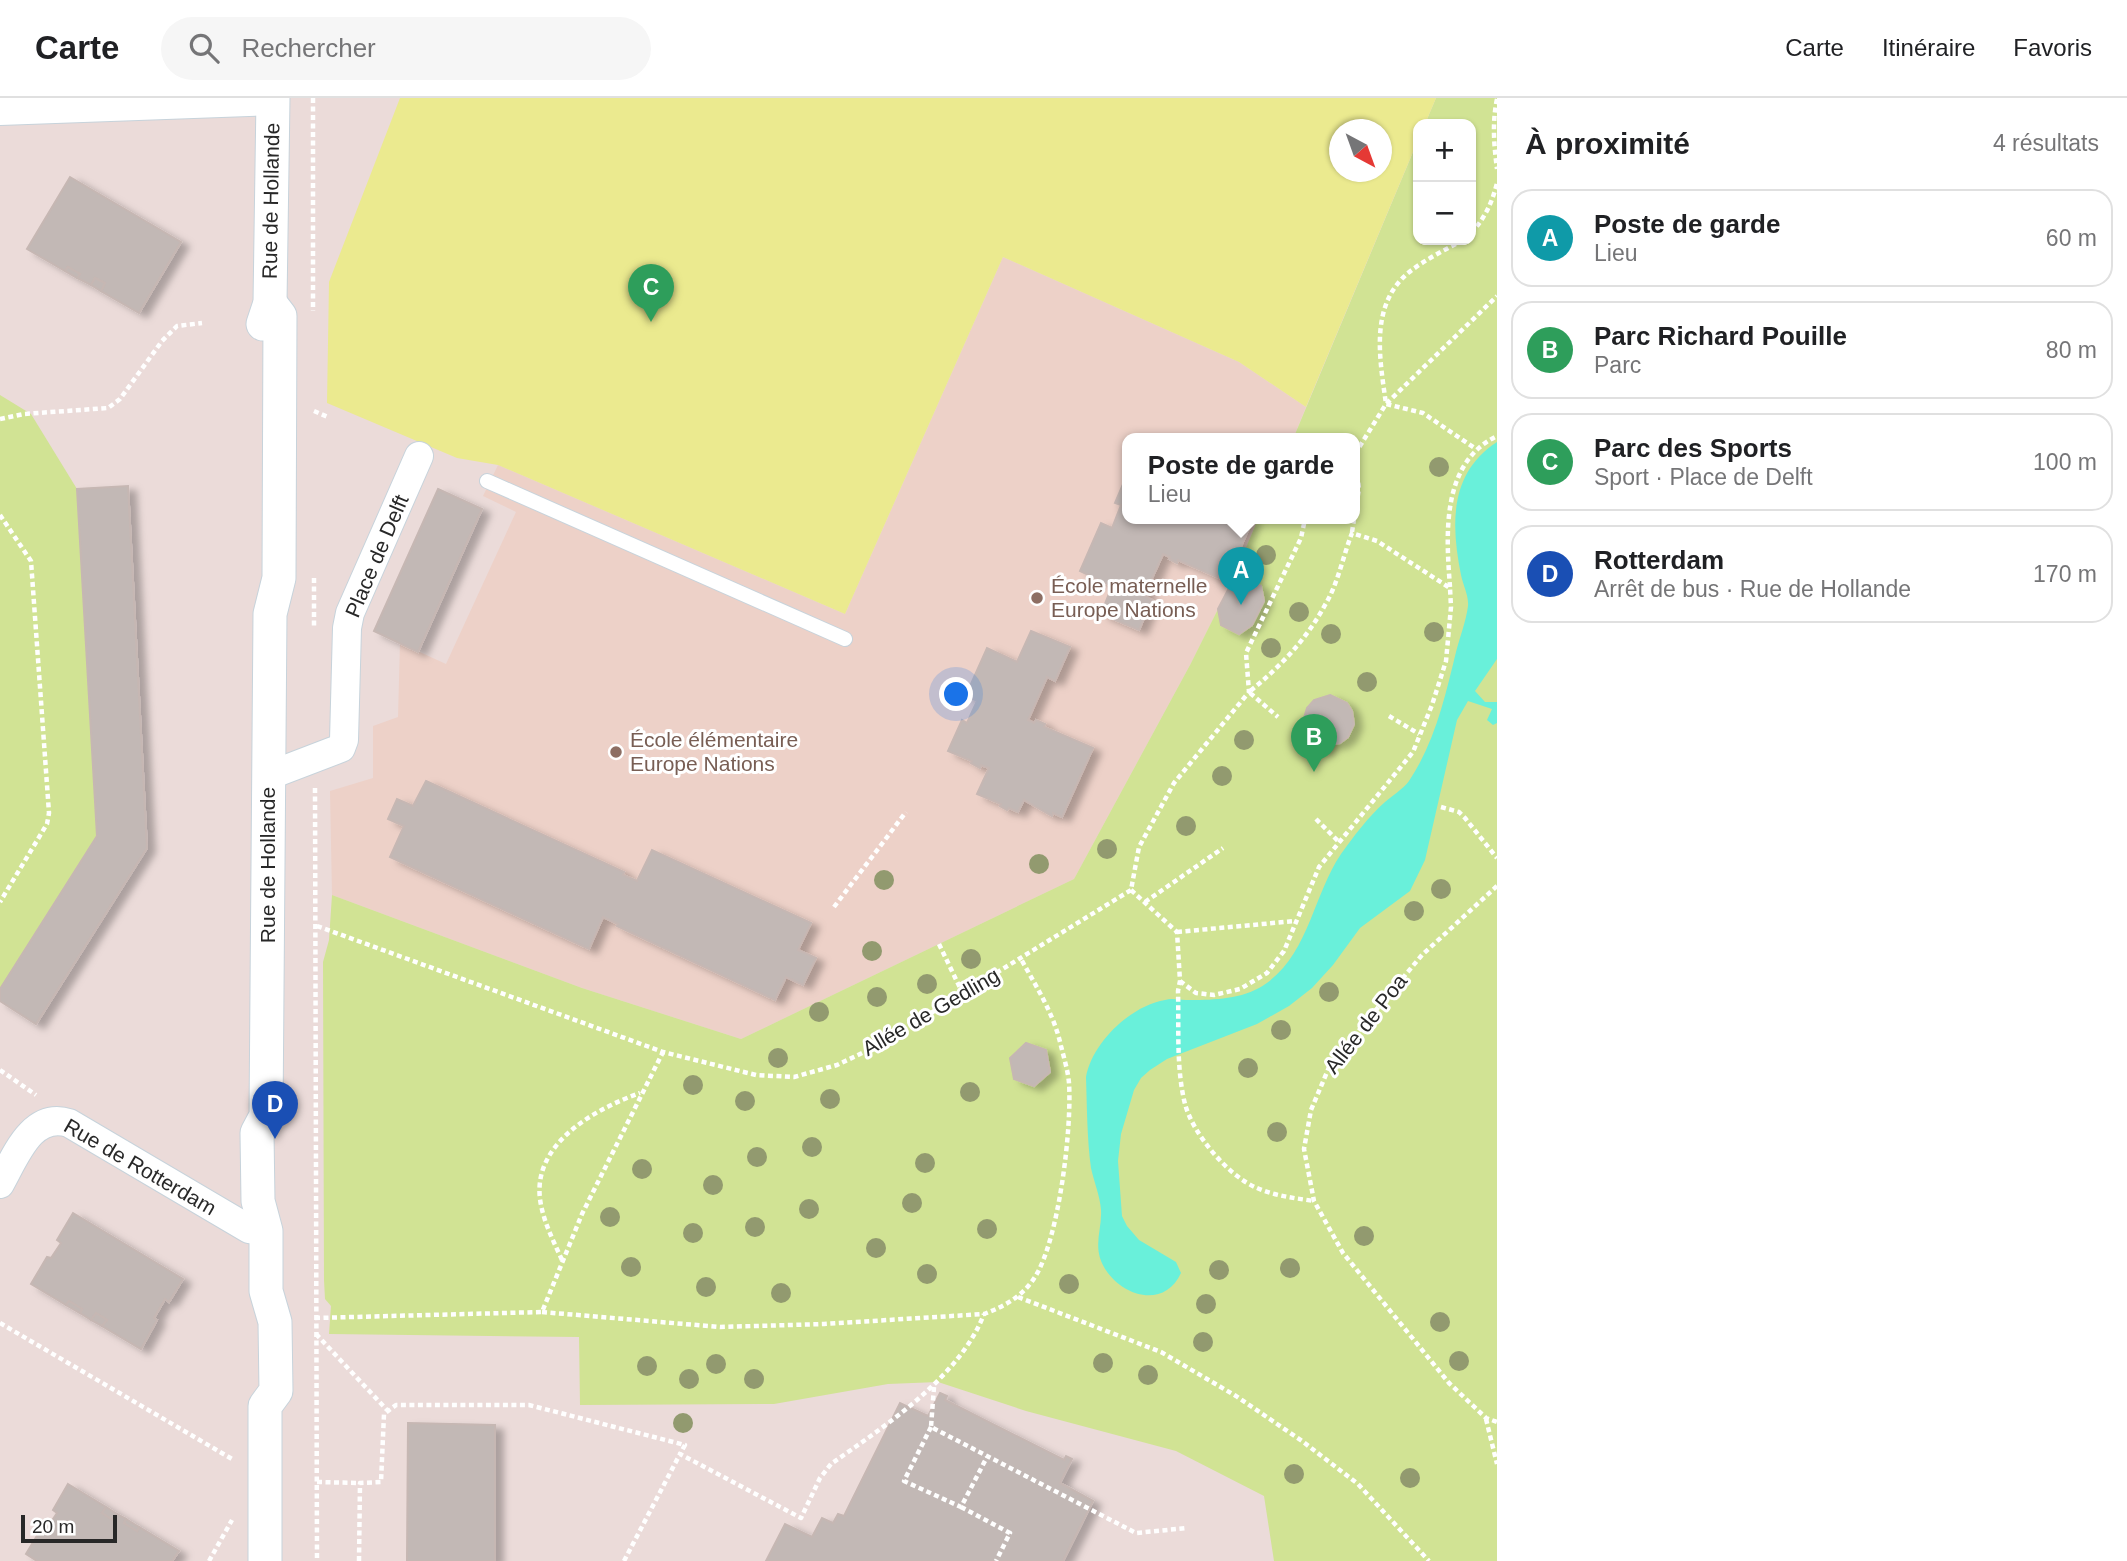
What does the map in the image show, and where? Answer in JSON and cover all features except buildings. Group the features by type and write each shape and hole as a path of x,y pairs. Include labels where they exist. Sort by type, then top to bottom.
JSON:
{"street":[{"path":"0,111 273,99"},
{"name":"Rue de Hollande","path":"265,1561 265,1406 255,1397 257,1321 266,1291 266,1231 275,1203 276,1135 266,1116 270,614 279,578 280,316 270,303 273,99"},
{"name":"Place de Delft","path":"268,776 341,748 344,740 347,628 350,613 419,456"},
{"name":"Rue de Rotterdam","path":"0,1184 28,1136 46,1122 57,1119 69,1123 249,1229 266,1231"}],"lane":[{"path":"487,481 845,639"}],"path":[{"path":"1497,99 1493,117 1497,169"},
{"path":"1476,228 1493,200 1497,183"},
{"path":"1386,404 1380,356 1381,317 1392,289 1409,272 1455,245"},
{"path":"1360,446 1386,404 1497,296"},
{"path":"0,419 24,414 108,408 120,399 162,341 177,326 202,323"},
{"path":"1386,404 1423,413 1476,449"},
{"path":"314,411 328,417"},
{"path":"1180,981 1196,993 1214,995 1240,989 1267,973 1284,951 1319,867 1413,752 1446,661 1451,607 1448,510 1464,468 1476,449 1497,436"},
{"path":"0,515 31,561 49,813 47,824 0,902"},
{"path":"1278,717 1249,692 1246,653 1301,538 1304,524"},
{"path":"1314,1200 1283,1197 1254,1187 1222,1162 1204,1140 1185,1104 1180,1062 1177,932 1131,890 1139,847 1174,783 1249,692 1277,669 1298,646 1327,603 1353,524"},
{"path":"1352,533 1377,541 1450,588"},
{"path":"1389,716 1419,734"},
{"path":"1441,807 1459,812 1497,858"},
{"path":"315,808 317,1561"},
{"path":"834,906 906,812"},
{"path":"1316,819 1339,842"},
{"path":"1145,902 1223,848"},
{"name":"Allée de Poa","path":"1497,886 1422,955 1330,1065 1311,1110 1304,1149 1314,1200 1343,1253 1449,1383 1486,1418 1497,1422"},
{"name":"Allée de Gedling","path":"317,926 663,1052 756,1075 794,1077 837,1065 878,1045 1131,890"},
{"path":"1177,932 1295,921"},
{"path":"939,944 963,994"},
{"path":"315,1318 542,1312 720,1326 824,1324 984,1314 1001,1307 1018,1297 1035,1277 1045,1255 1057,1218 1067,1129 1069,1083 1052,1014 1021,959"},
{"path":"542,1312 582,1214 640,1093 663,1052"},
{"path":"0,1070 38,1096 46,1122"},
{"path":"562,1260 544,1219 540,1196 542,1172 552,1150 573,1129 598,1111 640,1093"},
{"path":"1018,1297 1161,1352 1236,1396 1302,1441 1358,1484 1429,1561"},
{"path":"680,1454 801,1518 820,1478 831,1464 934,1386 978,1330 984,1314"},
{"path":"0,1322 242,1465 265,1471"},
{"path":"315,1333 387,1410"},
{"path":"934,1386 931,1427 904,1481 1010,1533 996,1561"},
{"path":"317,1482 381,1482 384,1414 396,1405 529,1405 685,1445 624,1561"},
{"path":"1486,1418 1497,1464"},
{"path":"931,1427 1136,1533 1187,1528"},
{"path":"961,1507 988,1456"},
{"path":"359,1561 360,1483"},
{"path":"209,1561 235,1516"}],"shaded area":[{"path":"400,98 1436,98 1427,119 1413,119 1413,152 1306,407 1239,362 1003,257 845,614 498,465 457,458 327,403 329,282"},
{"path":"1436,98 1497,98 1497,1561 1274,1561 1264,1496 1176,1451 1026,1411 938,1382 888,1384 774,1404 580,1405 579,1337 329,1334 331,1306 325,1299 324,1280 323,962 329,940 332,895 582,988 741,1039 1074,879 1190,665 1231,583 1256,524 1360,524 1360,433 1296,433 1413,152 1413,245 1476,245 1476,119 1427,119"},
{"path":"1003,257 1239,362 1306,407 1295,433 1122,433 1122,524 1256,524 1231,583 1190,665 1074,879 741,1039 582,988 332,895 330,791 373,778 373,726 398,717 400,643 446,664 516,512 483,496 498,465 845,614"},
{"path":"0,395 31,414 77,489 97,836 0,989"},
{"path":"1497,442 1497,659 1475,691 1485,702 1497,702 1497,723 1493,725 1487,720 1492,709 1468,701 1457,720 1425,860 1410,891 1360,928 1333,965 1312,988 1289,1006 1257,1024 1167,1059 1141,1078 1134,1090 1121,1134 1118,1161 1122,1216 1139,1240 1176,1262 1181,1273 1173,1286 1162,1293 1138,1294 1115,1280 1100,1258 1098,1240 1101,1210 1091,1168 1088,1134 1086,1077 1090,1064 1104,1039 1126,1018 1139,1010 1168,999 1214,999 1242,995 1259,988 1275,976 1299,945 1341,854 1373,814 1409,781 1426,751 1438,719 1467,612 1468,598 1461,575 1456,537 1457,501 1470,469 1481,455"}],"place":[{"name":"Parc des Sports","path":"651,322"},
{"name":"École maternelle Europe Nations","path":"1037,598"},
{"name":"Poste de garde","path":"1241,605"},
{"name":"École élémentaire Europe Nations","path":"616,752"},
{"name":"Parc Richard Pouille","path":"1314,772"},
{"name":"Rotterdam","path":"275,1139"}]}
